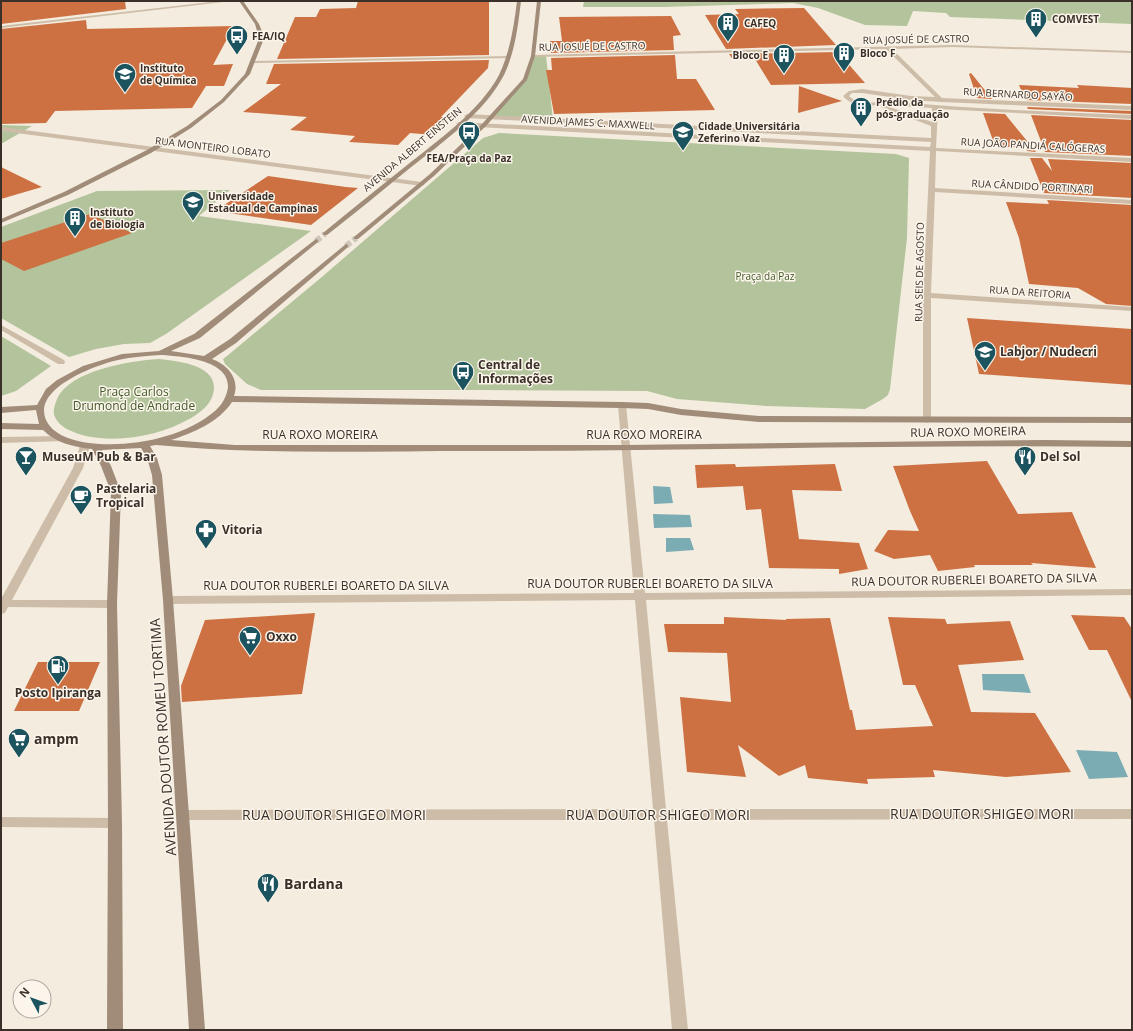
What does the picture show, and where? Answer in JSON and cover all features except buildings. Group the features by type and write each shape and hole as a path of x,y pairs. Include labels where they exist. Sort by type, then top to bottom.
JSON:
{"street":[{"path":"1,27 230,1"},
{"path":"1,221 98,180 154,149 206,115 228,96 255,62 261,33 241,1"},
{"name":"AVENIDA ALBERT EINSTEIN","path":"326,234 459,124 483,99 500,76 509,57 519,1"},
{"path":"356,238 422,184 484,125 525,79 533,56 539,1"},
{"name":"RUA JOSUÉ DE CASTRO","path":"533,56 953,46 1132,52"},
{"path":"888,48 941,100"},
{"path":"255,62 509,57"},
{"name":"RUA BERNARDO SAYÃO","path":"876,102 857,102 847,99 846,96 851,92 862,91 911,98 941,100 1132,108"},
{"path":"876,102 935,108 1132,117"},
{"path":"876,102 934,125"},
{"name":"RUA SEIS DE AGOSTO","path":"928,420 927,295 935,108"},
{"name":"AVENIDA JAMES C. MAXWELL","path":"467,116 933,140"},
{"name":"AVENIDA JAMES C. MAXWELL","path":"459,124 933,149"},
{"name":"RUA MONTEIRO LOBATO","path":"1,130 422,184"},
{"name":"RUA JOÃO PANDIÁ CALÓGERAS","path":"933,149 1132,160"},
{"name":"RUA CÂNDIDO PORTINARI","path":"931,190 1132,202"},
{"path":"160,353 197,336 316,241"},
{"path":"206,359 233,341 346,246"},
{"name":"RUA DA REITORIA","path":"927,295 1132,309"},
{"path":"1,327 61,362"},
{"path":"1,440 63,440 90,446 119,447 157,442 199,424 218,413 230,398 232,389 231,380 226,371 217,364 206,359 184,354 160,353 134,355 109,360 85,368 68,376 54,386 45,396 41,407 40,417 45,427 52,434 63,440"},
{"name":"RUA ROXO MOREIRA","path":"230,398 648,406 681,412 759,419 1132,420"},
{"path":"622,405 680,1030"},
{"path":"1,410 41,407"},
{"path":"1,426 45,427"},
{"name":"RUA ROXO MOREIRA","path":"157,442 234,448 625,448 1045,443 1132,444"},
{"name":"AVENIDA DOUTOR ROMEU TORTIMA","path":"144,444 152,458 157,474 168,600 197,1030"},
{"path":"90,446 106,466 116,492 112,604 115,822 115,1030"},
{"path":"90,446 2,605 112,604"},
{"name":"RUA DOUTOR RUBERLEI BOARETO DA SILVA","path":"168,600 1132,592"},
{"name":"RUA DOUTOR SHIGEO MORI","path":"183,815 1132,814"},
{"path":"1,822 115,822"}],"green space":[{"path":"584,1 1132,1 1132,24 950,17 946,13 913,11 907,26 865,25 818,8 793,3 663,7 583,7"},
{"path":"533,56 546,56 553,120 491,117 525,79"},
{"path":"1,125 32,126 1,144"},
{"name":"Praça da Paz","path":"499,133 896,154 909,158 907,238 890,389 888,395 865,409 766,406 677,399 647,391 261,390 247,384 225,364 223,359 323,276 483,138"},
{"path":"230,190 199,216 311,231 166,334 150,343 124,344 96,349 69,357 1,318 1,227 97,191"},
{"path":"1,336 51,366 16,391 1,396"},
{"name":"Praça Carlos Drumond de Andrade","path":"158,359 176,361 196,366 211,377 214,384 212,398 208,405 198,414 166,430 152,434 138,437 109,439 82,435 66,429 57,421 54,408 57,399 64,389 74,381 87,374 117,365"}],"water":[{"path":"653,486 670,487 673,503 654,504"},
{"path":"653,514 690,515 692,527 654,528"},
{"path":"666,538 690,538 694,550 666,552"},
{"path":"982,674 1024,674 1031,693 983,690"},
{"path":"1076,750 1117,752 1128,777 1089,779"}],"tunnel":[{"path":"316,241 325,234"},
{"path":"346,246 356,238"}],"place":[{"name":"COMVEST","path":"1036,38"},
{"name":"CAFEQ","path":"728,42"},
{"name":"FEA/IQ","path":"237,56"},
{"name":"Bloco F","path":"844,72"},
{"name":"Bloco E","path":"784,74"},
{"name":"Instituto de Química","path":"125,94"},
{"name":"Prédio da pós-graduação","path":"861,128"},
{"name":"FEA/Praça da Paz","path":"469,152"},
{"name":"Cidade Universitária Zeferino Vaz","path":"683,152"},
{"name":"Universidade Estadual de Campinas","path":"193,222"},
{"name":"Instituto de Biologia","path":"75,238"},
{"name":"Labjor / Nudecri","path":"985,372"},
{"name":"Central de Informações","path":"463,392"},
{"name":"MuseuM Pub & Bar","path":"26,476"},
{"name":"Del Sol","path":"1025,476"},
{"name":"Pastelaria Tropical","path":"81,516"},
{"name":"Vitoria","path":"206,550"},
{"name":"Oxxo","path":"250,656"},
{"name":"Posto Ipiranga","path":"58,686"},
{"name":"ampm","path":"19,758"},
{"name":"Bardana","path":"268,904"}]}
